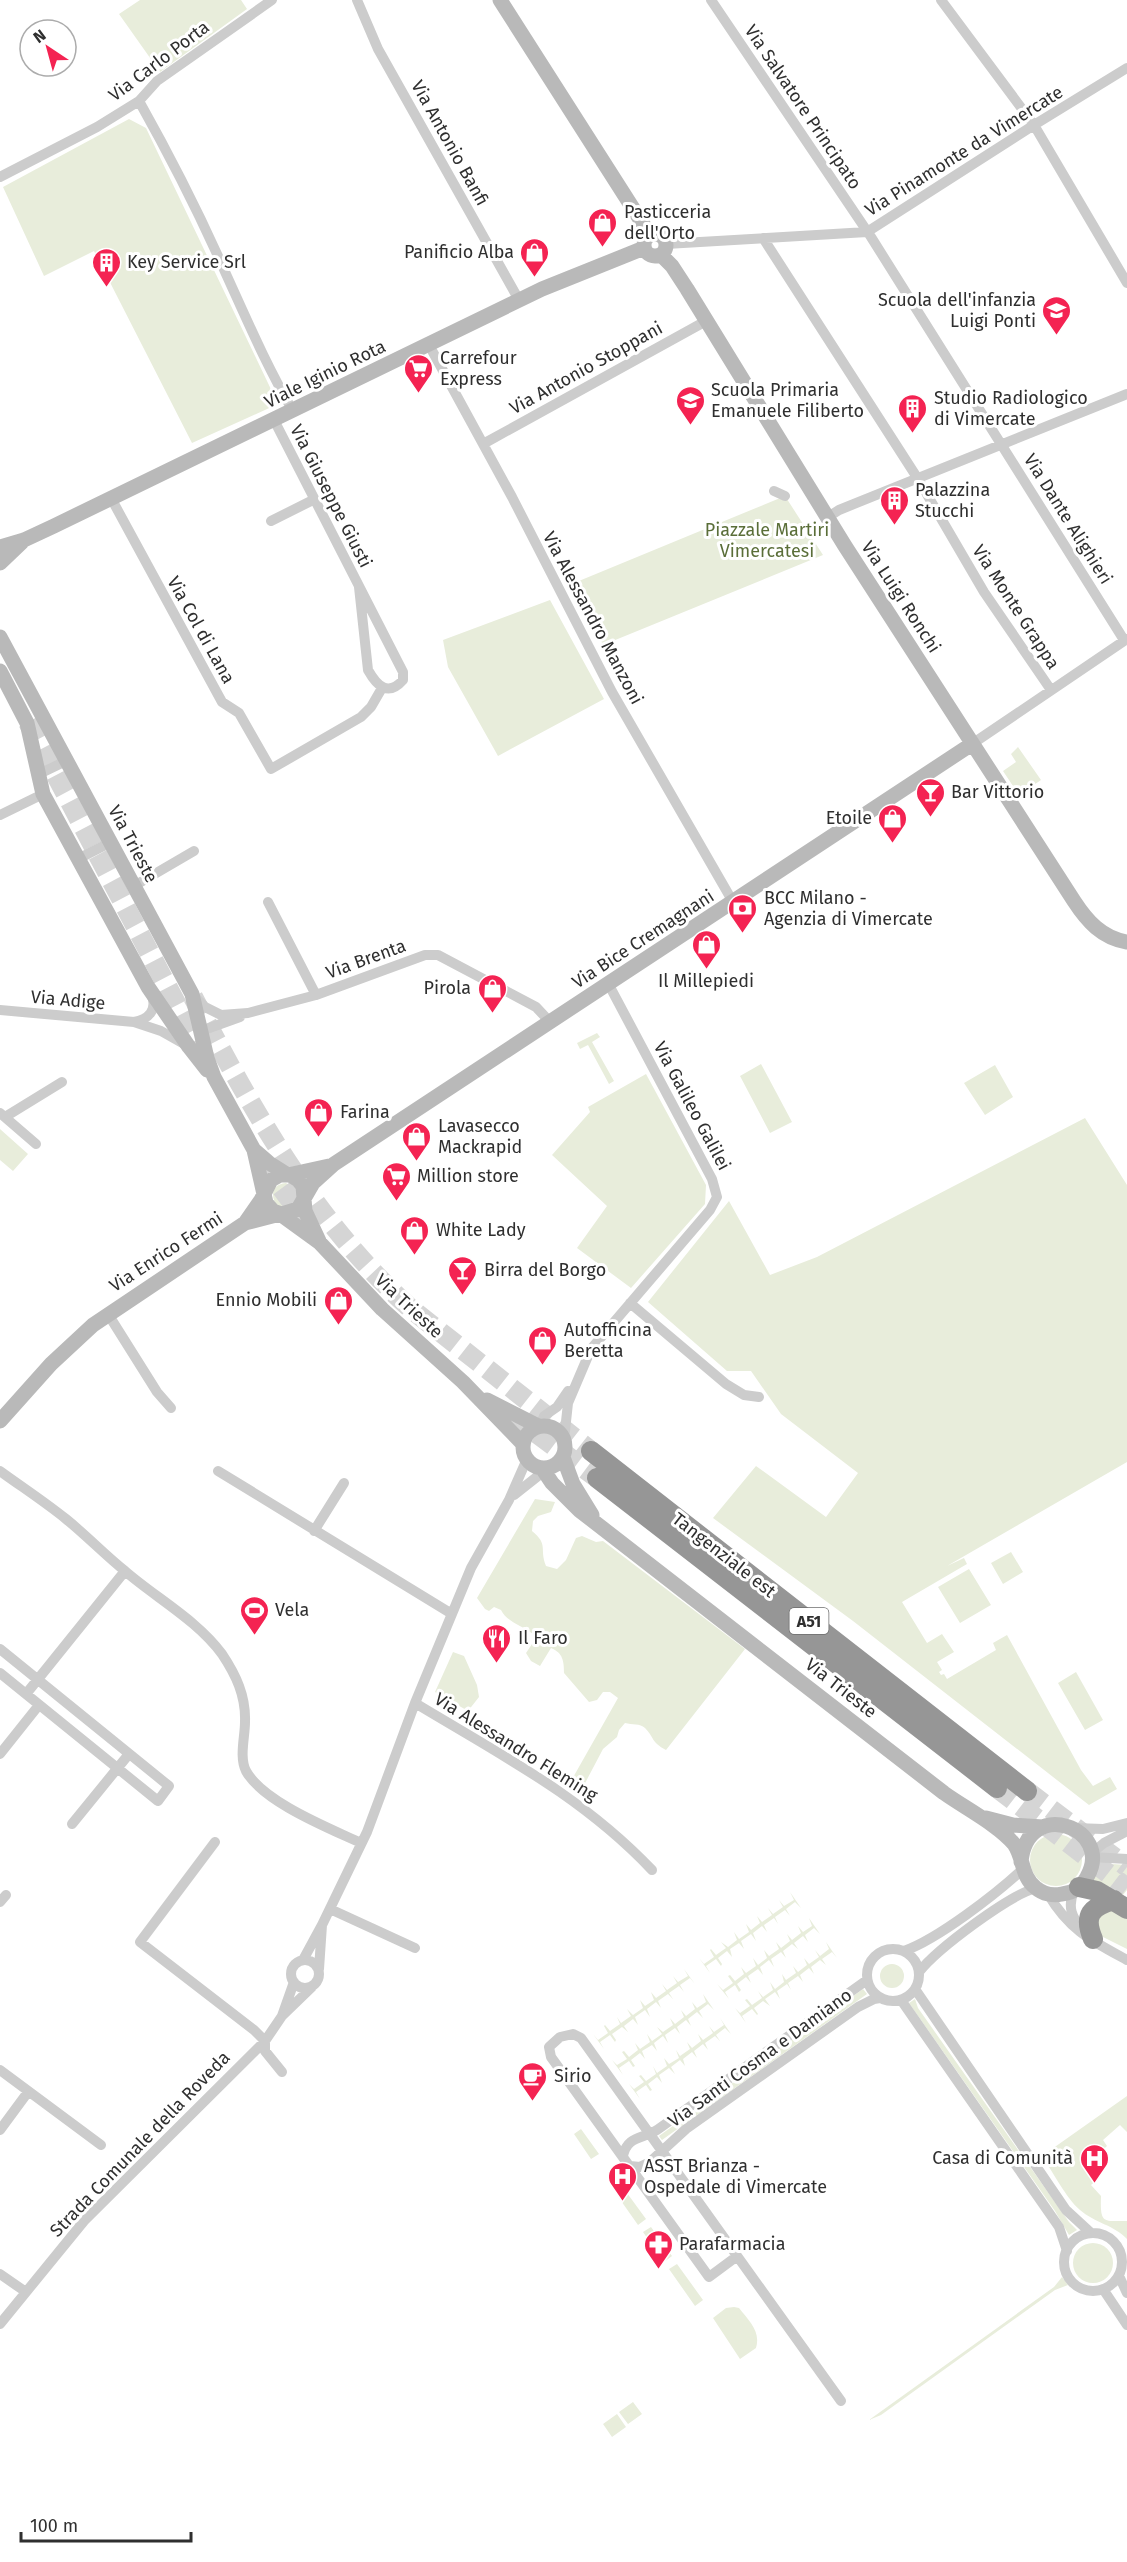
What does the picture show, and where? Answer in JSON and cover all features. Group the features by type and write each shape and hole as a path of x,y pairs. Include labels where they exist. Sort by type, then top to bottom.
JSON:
{"highway":[{"name":"Tangenziale est","path":"591,1451 1027,1791"},
{"name":"Tangenziale est","path":"597,1478 997,1788"},
{"path":"1076,1889 1097,1891 1121,1904"},
{"path":"1097,1943 1088,1925 1090,1914 1096,1908 1121,1904"}],"street":[{"name":"Via Carlo Porta","path":"0,177 97,127 139,101 157,81 272,0"},
{"name":"Via Antonio Banfi","path":"357,0 378,49 519,300"},
{"path":"500,0 647,242 661,235 664,249 672,266 706,321"},
{"name":"Via Salvatore Principato","path":"711,0 867,232"},
{"path":"941,0 1034,124 1127,283"},
{"name":"Via Pinamonte da Vimercate","path":"664,249 763,238 867,232 1034,124 1127,68"},
{"path":"139,101 166,150 227,275 250,330 293,411"},
{"name":"Via Dante Alighieri","path":"867,232 1126,640"},
{"name":"Via Monte Grappa","path":"763,238 918,479 984,592 1051,690"},
{"name":"Viale Iginio Rota","path":"0,547 24,540 519,300 647,242"},
{"name":"Via Antonio Stoppani","path":"483,444 706,321"},
{"name":"Via Luigi Ronchi","path":"706,321 809,486 812,501 826,519 837,541 845,546 1083,915 1103,933 1127,942"},
{"name":"Via Alessandro Manzoni","path":"429,345 617,701 733,902"},
{"path":"826,519 839,510 1127,394"},
{"name":"Via Giuseppe Giusti","path":"274,420 403,672 403,680 397,686 389,689 382,688 375,682 368,670 359,587"},
{"path":"774,491 785,496"},
{"name":"Via Col di Lana","path":"111,498 222,702 239,713 271,769 361,717 371,707 382,688"},
{"path":"272,521 313,500"},
{"name":"Viale Iginio Rota","path":"0,563 24,540"},
{"name":"Via Trieste","path":"0,637 192,994 214,1077"},
{"path":"972,744 1126,640"},
{"name":"Via Trieste","path":"0,671 27,723 43,794 148,987 189,1047 214,1077 254,1150 264,1192"},
{"name":"Via Bice Cremagnani","path":"304,1198 313,1183 334,1164 972,744"},
{"path":"39,774 66,762"},
{"path":"0,815 43,794"},
{"path":"78,859 111,842"},
{"path":"134,886 194,851"},
{"path":"268,902 316,995"},
{"name":"Via Brenta","path":"201,1031 248,1013 316,995 424,955 438,955 536,1007 551,1023"},
{"name":"Via Galileo Galilei","path":"564,1440 568,1403 591,1349 713,1205 717,1192 609,985"},
{"path":"134,1022 146,1018 153,1011 153,999 148,987"},
{"name":"Via Brenta","path":"192,994 205,1007 221,1015 248,1013"},
{"name":"Via Adige","path":"0,1010 134,1022 161,1031 189,1047"},
{"path":"36,1144 2,1115 62,1082"},
{"name":"Via Trieste","path":"254,1150 269,1164 288,1175"},
{"name":"Via Bice Cremagnani","path":"288,1175 334,1164"},
{"path":"288,1175 300,1182 304,1198 296,1210 280,1214 268,1207 264,1192 274,1177 288,1175"},
{"name":"Via Enrico Fermi","path":"245,1223 264,1192"},
{"name":"Via Trieste","path":"304,1198 305,1211 320,1243"},
{"name":"Via Trieste","path":"280,1214 320,1243 382,1309 474,1393 523,1444 527,1459 542,1468 566,1499 1013,1844 1022,1866 1068,1923 1084,1937 1127,1960"},
{"name":"Via Enrico Fermi","path":"0,1421 65,1349 108,1314 245,1223 280,1214"},
{"path":"630,1303 726,1384 744,1395 759,1398"},
{"name":"Via Enrico Fermi","path":"108,1314 157,1392 171,1408"},
{"name":"Via Galileo Galilei","path":"539,1426 544,1416 557,1407 576,1382"},
{"name":"Via Trieste","path":"474,1393 539,1426 551,1426 557,1430 564,1440 563,1457 573,1484 596,1522"},
{"path":"523,1444 530,1431 539,1426"},
{"path":"542,1468 552,1466 563,1457"},
{"name":"Via Alessandro Fleming","path":"361,1843 415,1703 471,1568 510,1500 527,1459"},
{"name":"Via Alessandro Fleming","path":"510,1500 538,1476 542,1468"},
{"path":"0,1471 67,1520 125,1572 195,1626 221,1653 241,1687 244,1697 245,1770 255,1783 270,1797 361,1843"},
{"path":"218,1472 452,1614"},
{"path":"314,1531 344,1483"},
{"path":"26,1694 125,1572"},
{"path":"0,1648 169,1786 158,1801 0,1673"},
{"name":"Via Alessandro Fleming","path":"415,1703 563,1792 628,1845 651,1870"},
{"path":"0,1754 39,1705"},
{"path":"72,1824 129,1754"},
{"name":"Via Trieste","path":"978,1816 1013,1825 1043,1827 1053,1824 1073,1828"},
{"path":"1073,1828 1102,1829 1127,1823"},
{"path":"1022,1866 1027,1841 1043,1827"},
{"path":"915,1989 1066,2210 1091,2233 1107,2237 1118,2247 1122,2258 1119,2276 1112,2284 1103,2289 1088,2290 1073,2283 1065,2266 1067,2251 1059,2227 901,2000 915,1989 919,1972 935,1954 1013,1898 1042,1891 1057,1895 1076,1889 1090,1872 1092,1855 1082,1834 1073,1828"},
{"path":"1092,1855 1104,1843 1127,1831"},
{"path":"215,1842 140,1942 227,2007 265,2041 265,2051 282,2072"},
{"name":"Strada Comunale della Roveda","path":"282,2016 294,1982 292,1968 303,1960 361,1843"},
{"path":"1092,1855 1127,1859"},
{"name":"Via Santi Cosma e Damiano","path":"901,2000 887,2001 874,1994 867,1980 869,1963 880,1952 888,1949 904,1951 922,1944 1008,1882 1022,1866"},
{"name":"Via Trieste","path":"1076,1889 1070,1900 1073,1916 1097,1943"},
{"path":"330,1909 415,1948"},
{"name":"Strada Comunale della Roveda","path":"0,2324 84,2221 265,2041 282,2016 314,1985 319,1977 322,1925"},
{"path":"904,1951 916,1963 919,1972"},
{"path":"303,1960 313,1962 318,1968"},
{"name":"Via Santi Cosma e Damiano","path":"622,2156 632,2139 649,2135 867,1980"},
{"path":"294,1982 301,1987 314,1985"},
{"name":"Via Santi Cosma e Damiano","path":"630,2166 644,2165 662,2152 686,2129 858,2007 880,1998"},
{"name":"Via Santi Cosma e Damiano","path":"736,2258 709,2277 550,2057 549,2047 555,2040 573,2034 580,2038 841,2401"},
{"path":"0,2070 101,2145"},
{"path":"0,2130 28,2092"},
{"path":"1067,2251 1076,2239 1091,2233"},
{"path":"0,2274 26,2292"},
{"path":"1119,2276 1127,2293"},
{"path":"1103,2289 1127,2325"}],"green space":[{"path":"140,0 241,0 247,9 160,72 119,14"},
{"path":"129,119 146,128 278,404 192,443 94,251 44,276 3,187"},
{"name":"Piazzale Martiri Vimercatesi","path":"785,496 823,555 603,645 574,583"},
{"path":"550,600 604,699 498,756 448,667 443,640"},
{"path":"1018,747 1041,780 1019,795 1003,771 1016,762 1011,754"},
{"path":"597,1033 600,1037 592,1042 614,1081 609,1084 588,1045 580,1049 577,1043"},
{"path":"761,1064 792,1122 770,1133 740,1076"},
{"path":"995,1065 1013,1097 985,1115 964,1083"},
{"path":"646,1074 706,1185 705,1204 631,1288 577,1248 607,1206 552,1155 590,1112 588,1107"},
{"path":"1085,1118 1127,1185 1127,1462 947,1566 964,1558 967,1564 902,1602 927,1643 942,1634 954,1652 937,1662 942,1670 939,1672 947,1679 996,1650 993,1643 1007,1635 1081,1770 1093,1786 1110,1777 1117,1789 1089,1805 853,1621 713,1518 756,1466 826,1517 858,1473 781,1414 751,1371 727,1371 648,1302 729,1201 770,1275 817,1257"},
{"path":"0,1129 28,1154 13,1171 0,1160"},
{"path":"286,1183 297,1191 295,1204 277,1207 273,1192 277,1186"},
{"path":"535,1499 555,1502 551,1512 538,1516 533,1521 532,1531 542,1543 546,1566 557,1569 566,1560 576,1538 582,1536 596,1542 603,1541 745,1649 666,1750 655,1742 643,1726 625,1723 617,1737 603,1749 583,1787 571,1781 618,1698 610,1692 603,1692 597,1700 589,1702 564,1673 562,1658 551,1648 540,1666 531,1661 526,1653 534,1641 533,1634 511,1620 501,1610 494,1607 489,1611 485,1609 477,1598"},
{"path":"1011,1552 1023,1572 1003,1584 991,1563"},
{"path":"969,1569 991,1605 960,1623 938,1587"},
{"path":"453,1652 464,1656 477,1685 479,1697 468,1711 435,1692"},
{"path":"1076,1672 1103,1720 1085,1730 1058,1683"},
{"path":"1056,1834 1066,1836 1074,1842 1080,1850 1082,1860 1080,1870 1074,1878 1066,1884 1056,1886 1046,1884 1038,1878 1032,1870 1030,1860 1032,1850 1038,1842 1046,1836"},
{"path":"1098,1863 1127,1865 1127,1890 1123,1895 1093,1881"},
{"path":"790,1892 801,1908 795,1902 786,1909 790,1916 785,1910 775,1917 778,1924 774,1918 764,1925 767,1932 762,1926 753,1933 756,1941 751,1934 741,1941 744,1949 739,1943 730,1949 732,1957 727,1951 718,1958 721,1966 716,1959 706,1966 710,1973 699,1958 704,1964 714,1957 711,1949 716,1955 726,1948 721,1942 728,1947 737,1940 734,1932 739,1939 749,1932 746,1924 751,1930 760,1923 757,1916 762,1922 772,1915 768,1908 773,1914 783,1907 779,1900 784,1906 794,1900"},
{"path":"1105,1906 1127,1916 1127,1949 1101,1936 1093,1917"},
{"path":"809,1918 820,1934 814,1928 805,1935 808,1942 803,1936 794,1943 798,1949 792,1944 783,1951 786,1958 781,1952 771,1959 774,1967 769,1960 760,1967 763,1975 758,1969 748,1976 751,1983 746,1977 737,1984 741,1990 739,1992 735,1985 725,1992 729,1999 717,1984 723,1990 733,1983 728,1976 730,1975 735,1981 744,1974 741,1967 746,1973 756,1966 753,1958 758,1965 767,1958 764,1950 769,1956 779,1949 776,1942 781,1948 790,1941 787,1934 792,1940 801,1933 798,1926 803,1932 812,1926"},
{"path":"826,1942 837,1958 832,1952 822,1959 826,1965 820,1960 811,1967 814,1974 809,1968 800,1975 803,1982 798,1976 788,1983 791,1990 787,1984 777,1991 780,1999 775,1992 765,1999 770,2006 763,2001 754,2008 757,2015 752,2009 742,2016 746,2023 735,2008 740,2013 750,2006 745,2000 747,1999 752,2005 762,1998 758,1991 763,1997 773,1990 770,1982 775,1989 784,1982 782,1974 786,1980 796,1973 793,1966 798,1972 807,1965 804,1958 809,1964 819,1957 815,1950 820,1956 829,1949"},
{"path":"892,1964 901,1967 904,1976 901,1985 892,1988 883,1985 880,1976 883,1967"},
{"path":"684,1969 695,1984 690,1978 680,1985 684,1992 679,1986 669,1993 673,1999 668,1994 658,2001 661,2008 656,2002 647,2009 650,2017 645,2010 635,2017 638,2025 633,2019 624,2026 628,2032 622,2027 612,2034 615,2042 610,2035 600,2042 604,2049 593,2034 598,2040 608,2033 605,2025 610,2031 620,2024 617,2017 621,2023 631,2016 627,2009 633,2015 643,2008 640,2000 645,2006 654,2000 651,1992 656,1998 666,1991 662,1984 667,1990 677,1983 673,1976 678,1982 688,1976"},
{"path":"863,1989 867,1994 662,2140 659,2136"},
{"path":"703,1994 714,2010 708,2004 699,2011 703,2018 697,2012 688,2019 691,2026 686,2020 677,2027 680,2034 675,2028 665,2035 668,2043 663,2036 654,2043 657,2051 652,2045 642,2051 645,2059 640,2053 631,2060 635,2066 633,2067 629,2061 619,2068 623,2075 612,2060 617,2065 627,2059 622,2052 624,2051 629,2057 638,2050 635,2043 640,2049 650,2042 647,2034 652,2041 662,2034 657,2027 663,2032 673,2025 670,2018 675,2024 684,2017 681,2010 686,2016 695,2009 692,2002 697,2008 706,2002"},
{"path":"915,1999 918,2008 1069,2222 1077,2230 1069,2235 1055,2211 909,2003"},
{"path":"720,2018 731,2034 725,2028 716,2035 720,2041 715,2036 705,2043 708,2050 703,2044 694,2051 697,2058 692,2052 683,2059 685,2066 680,2060 671,2067 675,2074 669,2068 659,2075 662,2083 657,2077 648,2084 652,2090 650,2091 646,2085 636,2092 640,2099 629,2084 634,2089 644,2082 639,2076 641,2075 646,2081 656,2074 653,2066 657,2073 667,2066 664,2058 669,2064 679,2058 676,2050 680,2056 690,2049 687,2042 692,2048 701,2041 698,2034 703,2040 713,2033 709,2026 714,2032 724,2025"},
{"name":"Casa di Comunità","path":"1127,2096 1127,2132 1120,2125 1103,2140 1107,2146 1096,2156 1103,2164 1094,2172 1099,2178 1091,2185 1101,2196 1101,2212 1105,2219 1127,2221 1127,2239 1116,2230 1080,2210 1065,2192 1042,2156"},
{"path":"581,2129 599,2154 591,2159 574,2134"},
{"path":"627,2193 646,2219 638,2225 619,2198"},
{"path":"651,2227 672,2256 664,2262 643,2232"},
{"path":"1093,2243 1101,2244 1107,2249 1112,2255 1112,2271 1107,2277 1101,2282 1093,2283 1085,2282 1079,2277 1074,2271 1073,2263 1074,2255 1079,2249 1085,2244"},
{"path":"677,2264 703,2300 695,2306 669,2269"},
{"path":"1062,2277 1068,2285 1055,2290 881,2415 869,2420 1054,2287"},
{"path":"726,2308 739,2308 747,2317 757,2336 756,2348 740,2359 713,2318"},
{"path":"633,2402 642,2414 628,2424 619,2412"},
{"path":"617,2414 626,2427 612,2437 603,2424"}],"tunnel":[{"path":"28,722 206,1060"},
{"path":"193,997 262,1122 315,1201 344,1239 410,1308 591,1451"},
{"path":"264,1164 307,1223"},
{"path":"513,1416 597,1478"},
{"path":"997,1788 1127,1888"},
{"path":"1027,1791 1127,1867"}],"place":[{"name":"Pasticceria dell'Orto","path":"603,248"},
{"name":"Panificio Alba","path":"535,278"},
{"name":"Key Service Srl","path":"106,288"},
{"name":"Scuola dell'infanzia Luigi Ponti","path":"1057,336"},
{"name":"Carrefour Express","path":"419,394"},
{"name":"Scuola Primaria Emanuele Filiberto","path":"690,426"},
{"name":"Studio Radiologico di Vimercate","path":"913,434"},
{"name":"Palazzina Stucchi","path":"894,526"},
{"name":"Bar Vittorio","path":"930,818"},
{"name":"Etoile","path":"893,844"},
{"name":"BCC Milano - Agenzia di Vimercate","path":"743,934"},
{"name":"Il Millepiedi","path":"706,970"},
{"name":"Pirola","path":"492,1014"},
{"name":"Farina","path":"319,1138"},
{"name":"Lavasecco Mackrapid","path":"417,1162"},
{"name":"Million store","path":"396,1202"},
{"name":"White Lady","path":"415,1256"},
{"name":"Birra del Borgo","path":"463,1296"},
{"name":"Ennio Mobili","path":"338,1326"},
{"name":"Autofficina Beretta","path":"543,1366"},
{"name":"Vela","path":"254,1636"},
{"name":"Il Faro","path":"497,1664"},
{"name":"Sirio","path":"533,2102"},
{"name":"Casa di Comunità","path":"1094,2184"},
{"name":"ASST Brianza - Ospedale di Vimercate","path":"623,2202"},
{"name":"Parafarmacia","path":"658,2270"}]}
